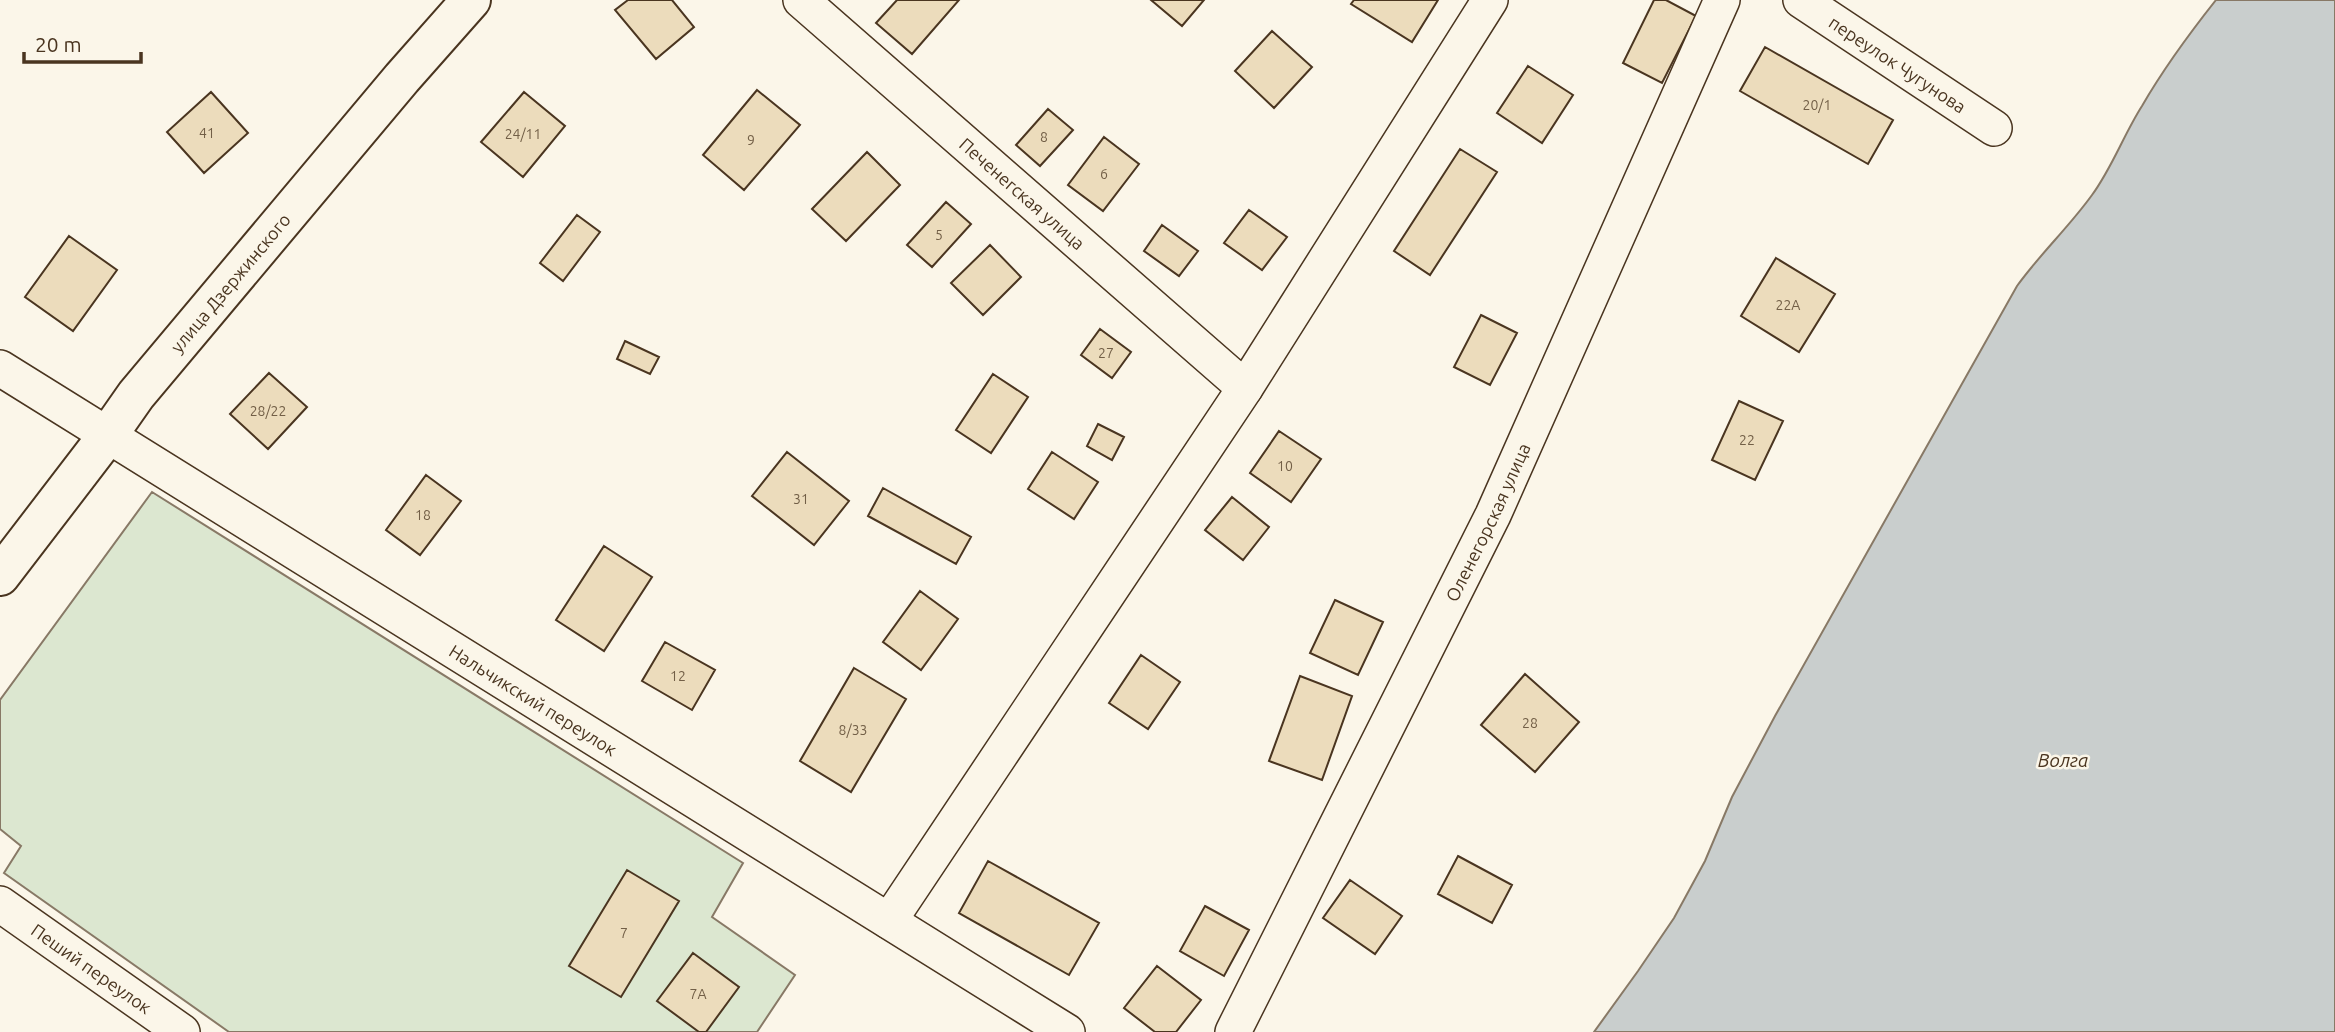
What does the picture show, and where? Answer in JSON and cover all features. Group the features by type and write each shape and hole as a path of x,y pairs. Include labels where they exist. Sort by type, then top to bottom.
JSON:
{"main road":[{"name":"улица Дзержинского","path":"0,576 136,395 402,78 471,0"}],"street":[{"name":"Печенегская улица","path":"801,0 1245,388"},
{"path":"889,921 1245,388 1490,0"},
{"name":"Оленегорская улица","path":"1233,1032 1493,514 1721,0"},
{"name":"переулок Чугунова","path":"1801,0 1994,128"},
{"name":"Нальчикский переулок","path":"0,368 1068,1032"},
{"name":"Пеший переулок","path":"0,904 182,1032"}],"green space":[{"path":"152,492 743,863 712,917 795,975 757,1032 229,1032 4,873 21,846 0,829 0,700"}],"water":[{"name":"Волга","path":"2216,0 2335,0 2335,1032 1594,1032 1674,918 1705,861 1732,797 1775,716 2017,286 2092,195 2159,78"}],"building":[{"path":"628,0 672,0 694,27 656,59 615,10"},
{"path":"897,0 959,0 912,54 876,23"},
{"path":"1151,0 1204,0 1182,26"},
{"path":"1354,0 1438,0 1412,42 1351,4"},
{"path":"1654,0 1666,0 1696,16 1662,83 1623,63"},
{"path":"1272,31 1312,67 1274,108 1235,71"},
{"path":"1765,47 1893,120 1868,164 1740,91"},
{"path":"1528,66 1573,95 1542,143 1497,113"},
{"path":"757,90 800,125 744,190 703,155"},
{"path":"211,92 248,133 204,173 167,132"},
{"path":"524,92 565,126 523,177 481,142"},
{"path":"1048,109 1073,130 1040,166 1016,145"},
{"path":"1104,137 1139,164 1103,211 1068,185"},
{"path":"1460,149 1497,172 1430,275 1394,251"},
{"path":"867,152 900,185 846,241 812,209"},
{"path":"946,202 971,224 932,267 907,245"},
{"path":"1249,210 1287,237 1262,270 1224,243"},
{"path":"577,215 600,232 563,281 540,263"},
{"path":"1162,225 1198,251 1179,276 1144,251"},
{"path":"69,236 117,270 73,331 25,297"},
{"path":"990,245 1021,277 983,315 951,283"},
{"path":"1776,258 1835,294 1799,352 1741,316"},
{"path":"1481,315 1517,333 1490,385 1454,367"},
{"path":"1100,329 1131,352 1112,378 1081,355"},
{"path":"625,341 659,357 650,374 617,359"},
{"path":"269,373 307,407 268,449 230,414"},
{"path":"993,374 1028,397 991,453 956,430"},
{"path":"1739,401 1783,421 1755,480 1712,460"},
{"path":"1098,424 1124,437 1112,460 1087,446"},
{"path":"1279,431 1321,459 1291,502 1250,473"},
{"path":"787,452 849,501 814,545 752,496"},
{"path":"1052,452 1098,482 1074,519 1028,489"},
{"path":"426,475 461,501 420,555 386,530"},
{"path":"883,488 971,537 956,564 868,516"},
{"path":"1232,497 1269,527 1243,560 1205,530"},
{"path":"604,546 652,577 604,651 556,620"},
{"path":"920,591 958,619 921,670 883,642"},
{"path":"1335,600 1383,622 1358,675 1310,653"},
{"path":"665,642 715,670 692,710 642,681"},
{"path":"1141,655 1180,682 1148,729 1109,703"},
{"path":"854,668 906,699 851,792 800,761"},
{"path":"1525,674 1579,722 1535,772 1481,725"},
{"path":"1300,676 1352,696 1322,780 1269,761"},
{"path":"1458,856 1512,885 1492,923 1438,894"},
{"path":"988,861 1099,923 1069,975 959,913"},
{"path":"627,870 679,901 621,997 569,966"},
{"path":"1350,880 1402,916 1375,954 1323,918"},
{"path":"1205,906 1249,930 1224,976 1180,951"},
{"path":"693,953 739,987 706,1032 699,1032 657,1001"},
{"path":"1157,966 1201,1000 1176,1032 1155,1032 1124,1008"}]}
